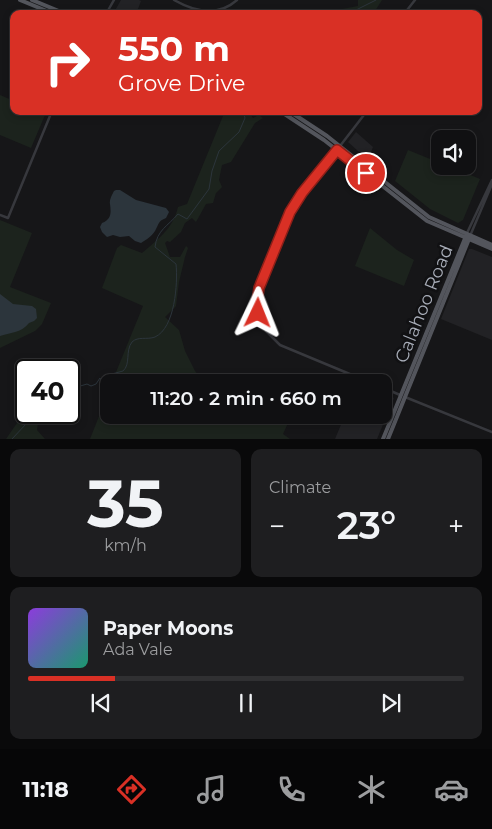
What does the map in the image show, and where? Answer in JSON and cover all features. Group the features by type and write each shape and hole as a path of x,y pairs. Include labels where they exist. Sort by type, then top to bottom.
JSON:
{"main road":[{"path":"20,0 44,10"},
{"path":"32,0 56,10"},
{"path":"286,115 338,148 435,221 492,249"},
{"path":"295,115 317,129 338,148"},
{"path":"468,237 492,244"},
{"name":"Calahoo Road","path":"384,439 468,237"},
{"name":"Calahoo Road","path":"388,439 403,396"}],"street":[{"path":"174,0 198,10"},
{"path":"218,10 238,0"},
{"path":"407,10 415,0"},
{"path":"0,215 8,218 50,115"},
{"path":"350,374 280,345 266,331 260,318 258,308 259,288 290,212 302,193 364,115"},
{"name":"Calahoo Road","path":"468,237 492,182"},
{"path":"392,391 492,432"}],"shaded area":[{"path":"121,0 141,1 138,10 115,10"},
{"path":"358,0 382,0 376,10 340,10 358,6"},
{"path":"0,95 10,99 10,115 45,115 31,148 0,135"},
{"path":"223,115 251,115 253,118 259,115 263,118 255,123 231,162 222,165 219,180 222,187 216,193 213,203 206,204 196,222 192,218 185,223 181,232 170,242 167,241 165,243 170,257 180,257 186,246 188,248 179,282 176,306 165,317 179,330 185,351 197,374 115,374 143,306 102,288 117,248 121,245 142,253 169,228 178,207 187,204"},
{"path":"356,132 373,147 368,160 348,142"},
{"path":"408,150 431,159 431,175 470,175 480,179 463,220 458,223 430,209 395,181"},
{"path":"116,190 120,190 136,200 166,208 169,212 166,218 161,220 152,235 141,243 129,236 120,237 113,235 107,237 102,232 100,227 109,217 111,212 110,199"},
{"path":"0,220 32,233 10,287 51,303 42,324 35,331 0,348"},
{"path":"370,228 397,250 414,260 404,286 355,266"},
{"path":"469,249 492,257 492,340 441,319"},
{"path":"0,294 13,304 32,306 36,309 37,318 19,330 0,336"},
{"path":"100,414 100,424 288,424 283,434 290,439 90,439"},
{"path":"16,424 38,424 37,430 45,439 6,439"},
{"path":"341,424 383,424 377,439 335,439"}],"waterway":[{"path":"356,10 376,0"},
{"path":"80,386 87,384 91,386 96,384 100,378 101,380 108,375 123,371 127,365 132,342 137,339 155,337 162,332 167,324 176,293 176,264 155,247 156,241 161,232 178,214 187,219 209,189 212,171 219,151 239,132 245,118 244,115"},
{"path":"12,439 26,424"}],"route":[{"path":"258,313 257,303 260,285 290,212 302,193 337,150 366,173"}]}
